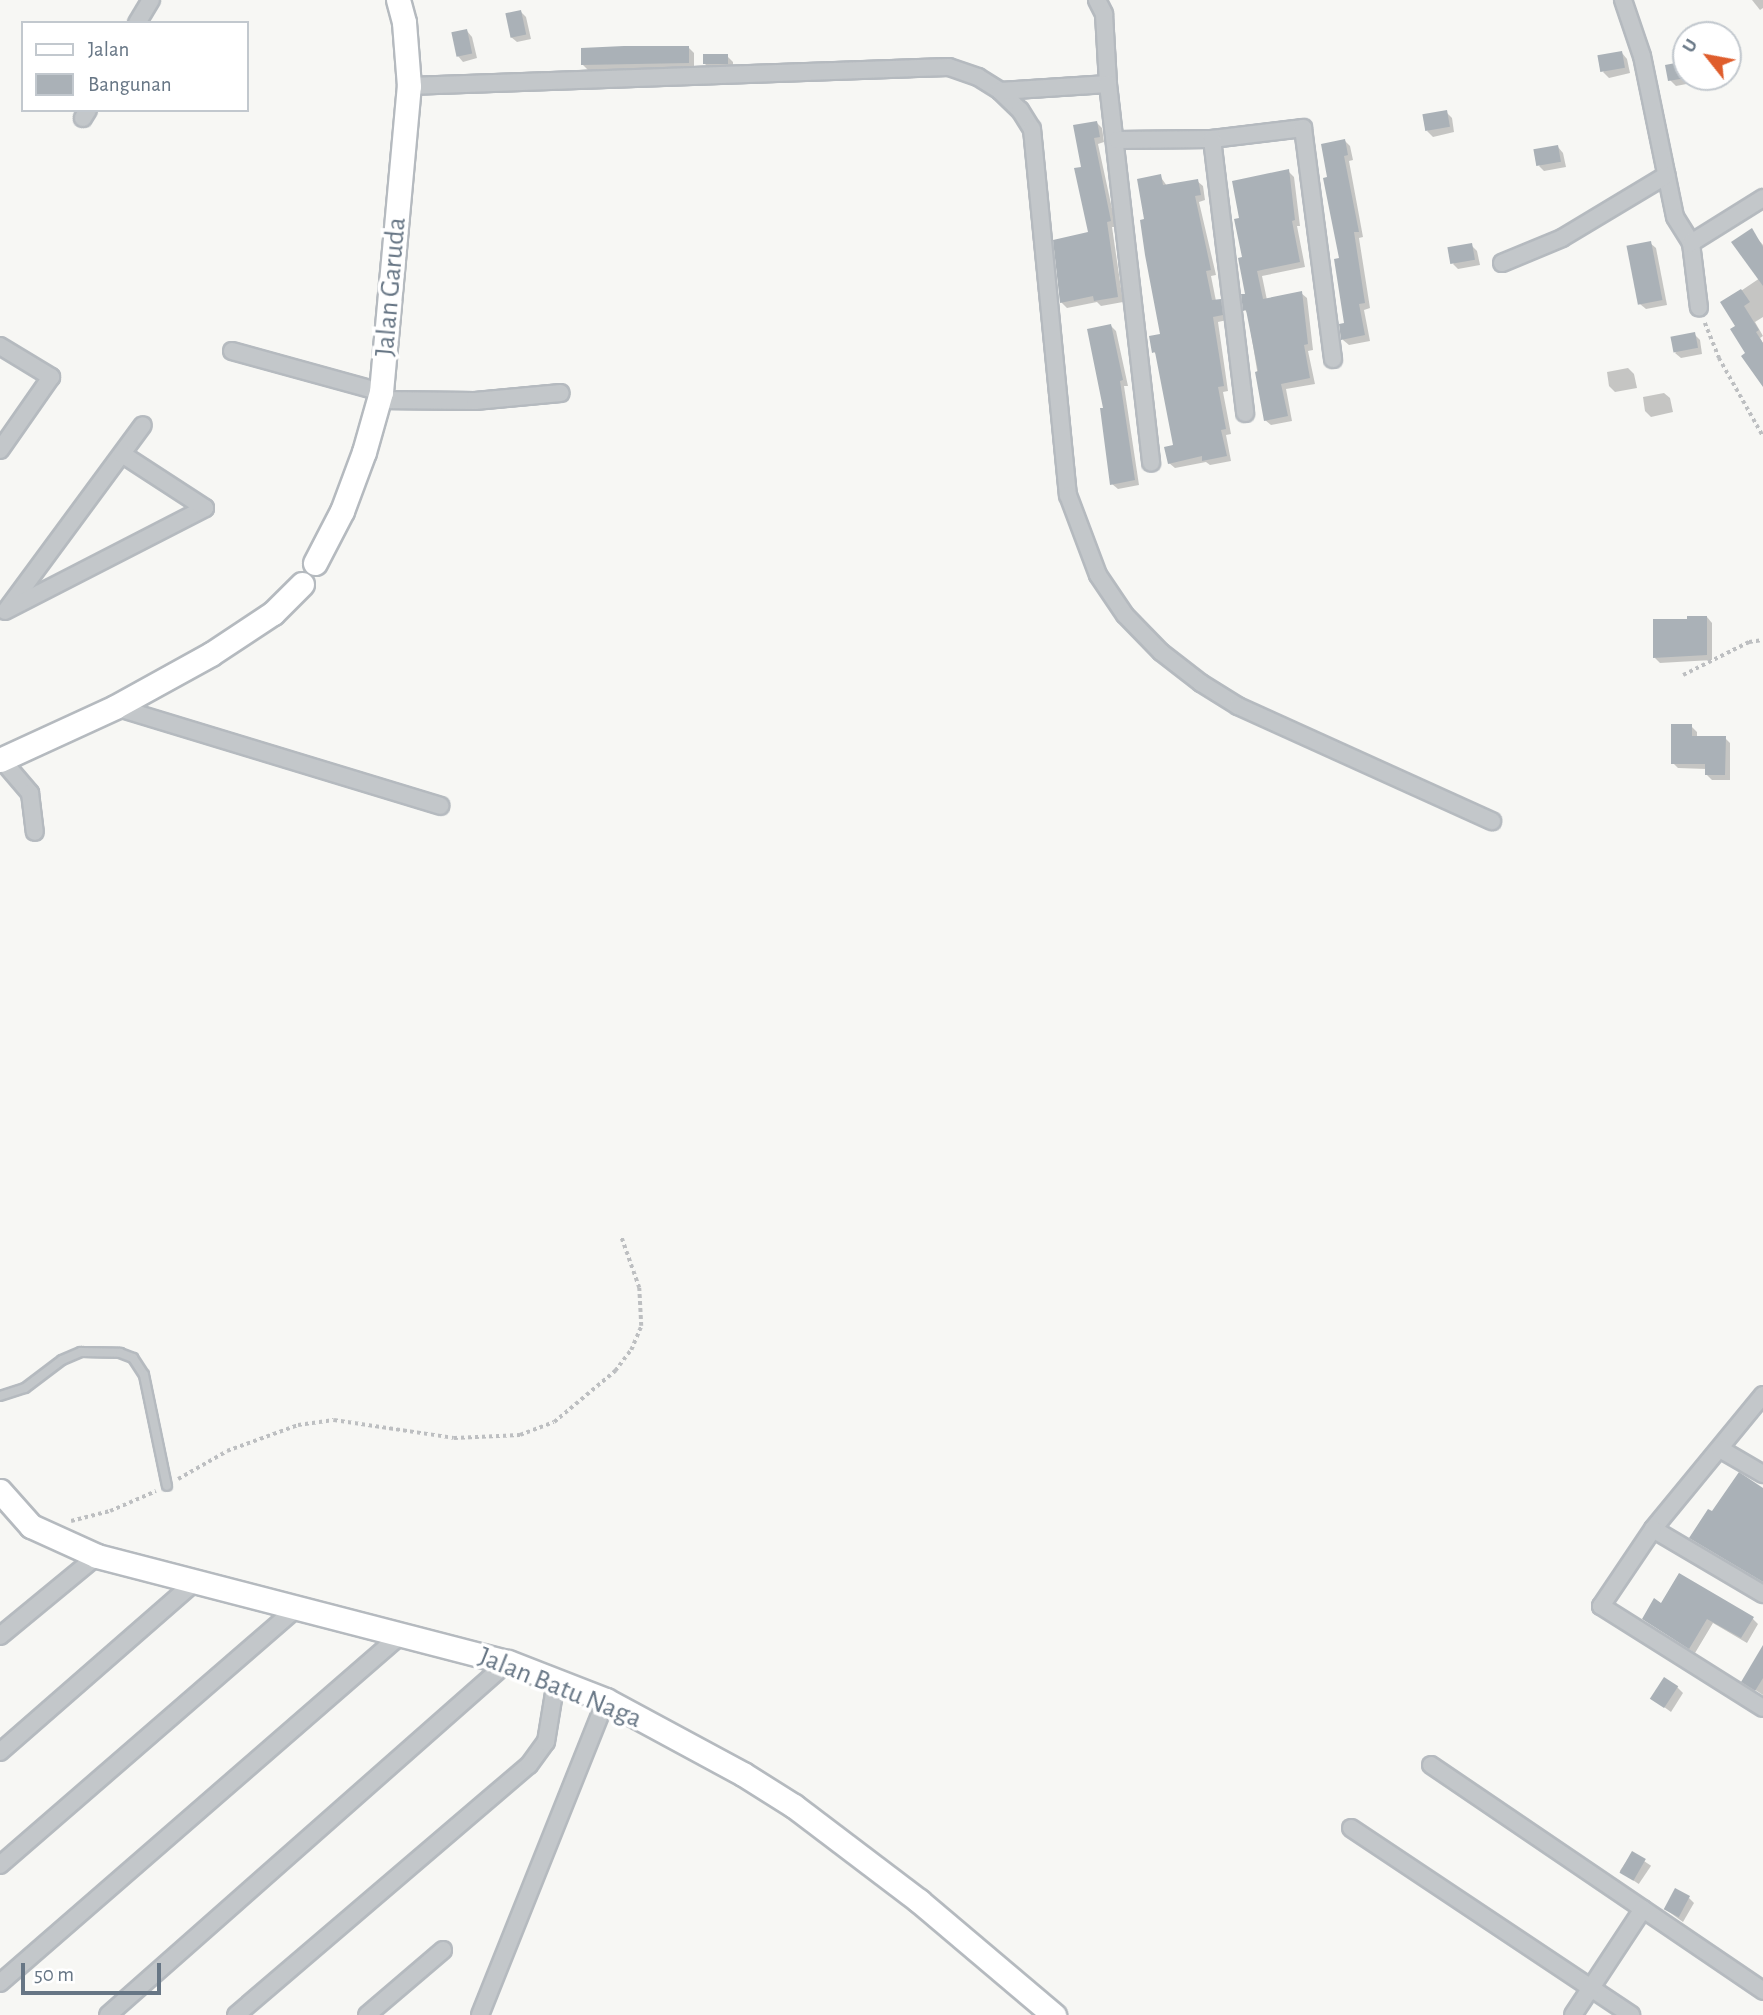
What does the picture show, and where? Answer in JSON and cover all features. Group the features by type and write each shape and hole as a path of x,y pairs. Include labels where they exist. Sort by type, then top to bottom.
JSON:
{"street":[{"path":"138,21 151,0"},
{"name":"Jalan Garuda","path":"315,563 342,511 380,396 409,86 404,22 398,0"},
{"path":"1097,0 1104,14 1108,84 1117,139 1151,463"},
{"path":"1623,0 1642,56 1675,217 1691,243 1699,308"},
{"path":"409,86 949,66 978,77 1000,91 1020,110 1032,129 1068,495 1098,575 1118,605 1161,652 1201,683 1238,706 1492,821"},
{"path":"1000,91 1108,84"},
{"path":"1117,139 1212,139 1303,128 1333,359"},
{"path":"1212,139 1245,413"},
{"path":"1502,263 1562,237 1667,175"},
{"path":"1691,243 1762,202"},
{"path":"0,346 51,377 0,450"},
{"path":"232,352 380,396 475,401 561,393"},
{"path":"3,615 143,425"},
{"path":"3,615 205,508 122,454"},
{"path":"35,832 30,793 1,760 116,707 245,634 302,584 315,563"},
{"path":"116,707 440,806"},
{"path":"1763,1395 1653,1529 1601,1606 1763,1708"},
{"path":"1720,1449 1763,1474"},
{"name":"Jalan Batu Naga","path":"0,1490 31,1526 97,1556 509,1662 606,1700 743,1774 794,1806 919,1901 1054,2015"},
{"path":"1653,1529 1763,1594"},
{"path":"0,1636 97,1556"},
{"path":"0,1752 197,1581"},
{"path":"0,1865 299,1606"},
{"path":"0,1983 403,1633"},
{"path":"108,2015 509,1662"},
{"path":"236,2015 529,1765 546,1742 556,1681"},
{"path":"480,2015 606,1700"},
{"path":"1431,1765 1763,1991"},
{"path":"1351,1828 1631,2015"},
{"path":"1573,2015 1643,1909"},
{"path":"367,2015 443,1950"}],"lane":[{"path":"0,1396 25,1388 62,1360 81,1352 120,1353 134,1358 144,1375 167,1486"}],"path":[{"path":"1699,308 1719,358 1763,436"},
{"path":"1683,675 1749,642 1763,640"},
{"path":"66,1522 110,1511 167,1486 227,1451 298,1425 345,1421 454,1438 520,1435 554,1422 615,1371 631,1350 640,1326 639,1287 621,1237"}],"building":[{"path":"521,10 526,34 511,38 505,13"},
{"path":"467,29 472,53 457,57 451,32"},
{"path":"689,46 689,63 581,65 581,48"},
{"path":"1622,51 1625,68 1600,72 1597,55"},
{"path":"703,54 728,54 728,64 703,64"},
{"path":"1672,64 1672,80 1668,81 1665,65"},
{"path":"1447,110 1450,127 1425,131 1422,114"},
{"path":"1097,121 1100,137 1094,138 1111,221 1107,222 1118,297 1094,301 1093,296 1060,303 1053,240 1088,232 1074,168 1081,167 1073,125"},
{"path":"1345,139 1348,155 1344,156 1359,232 1354,232 1365,303 1359,304 1365,335 1341,340 1339,324 1344,323 1334,259 1339,258 1323,178 1327,177 1321,144"},
{"path":"1558,145 1561,162 1536,166 1533,149"},
{"path":"1289,169 1295,220 1292,221 1300,262 1257,271 1263,299 1302,291 1308,344 1304,345 1310,378 1281,384 1288,416 1264,421 1255,372 1258,371 1246,310 1243,311 1241,294 1245,294 1238,258 1242,257 1234,219 1239,218 1232,181"},
{"path":"1161,174 1163,185 1198,179 1201,195 1195,196 1211,270 1206,271 1212,300 1221,299 1223,315 1213,317 1224,386 1218,387 1226,429 1221,430 1227,456 1202,461 1202,456 1168,464 1164,447 1173,445 1155,352 1152,353 1149,336 1160,334 1145,255 1140,220 1144,219 1137,179"},
{"path":"1752,228 1763,247 1763,286 1731,242"},
{"path":"1651,241 1662,300 1638,305 1626,246"},
{"path":"1472,243 1475,260 1450,264 1447,247"},
{"path":"1741,289 1750,302 1744,306 1759,330 1756,332 1763,343 1763,387 1741,356 1745,353 1730,329 1735,326 1720,302"},
{"path":"1111,324 1123,380 1120,381 1135,480 1110,485 1100,408 1103,408 1087,329"},
{"path":"1695,332 1698,348 1674,352 1670,337"},
{"path":"1687,616 1707,616 1707,655 1653,658 1653,619 1687,619"},
{"path":"1671,724 1692,724 1692,736 1726,736 1725,775 1705,775 1705,764 1671,764"},
{"path":"1739,1472 1763,1488 1763,1582 1689,1538 1708,1509 1712,1511"},
{"path":"1679,1573 1754,1617 1741,1638 1707,1619 1689,1649 1642,1619 1654,1598 1661,1603"},
{"path":"1763,1645 1763,1678 1755,1691 1741,1682"},
{"path":"1664,1677 1678,1686 1664,1708 1650,1699"},
{"path":"1632,1851 1646,1859 1633,1881 1620,1873"},
{"path":"1675,1888 1690,1896 1679,1917 1664,1909"}]}
